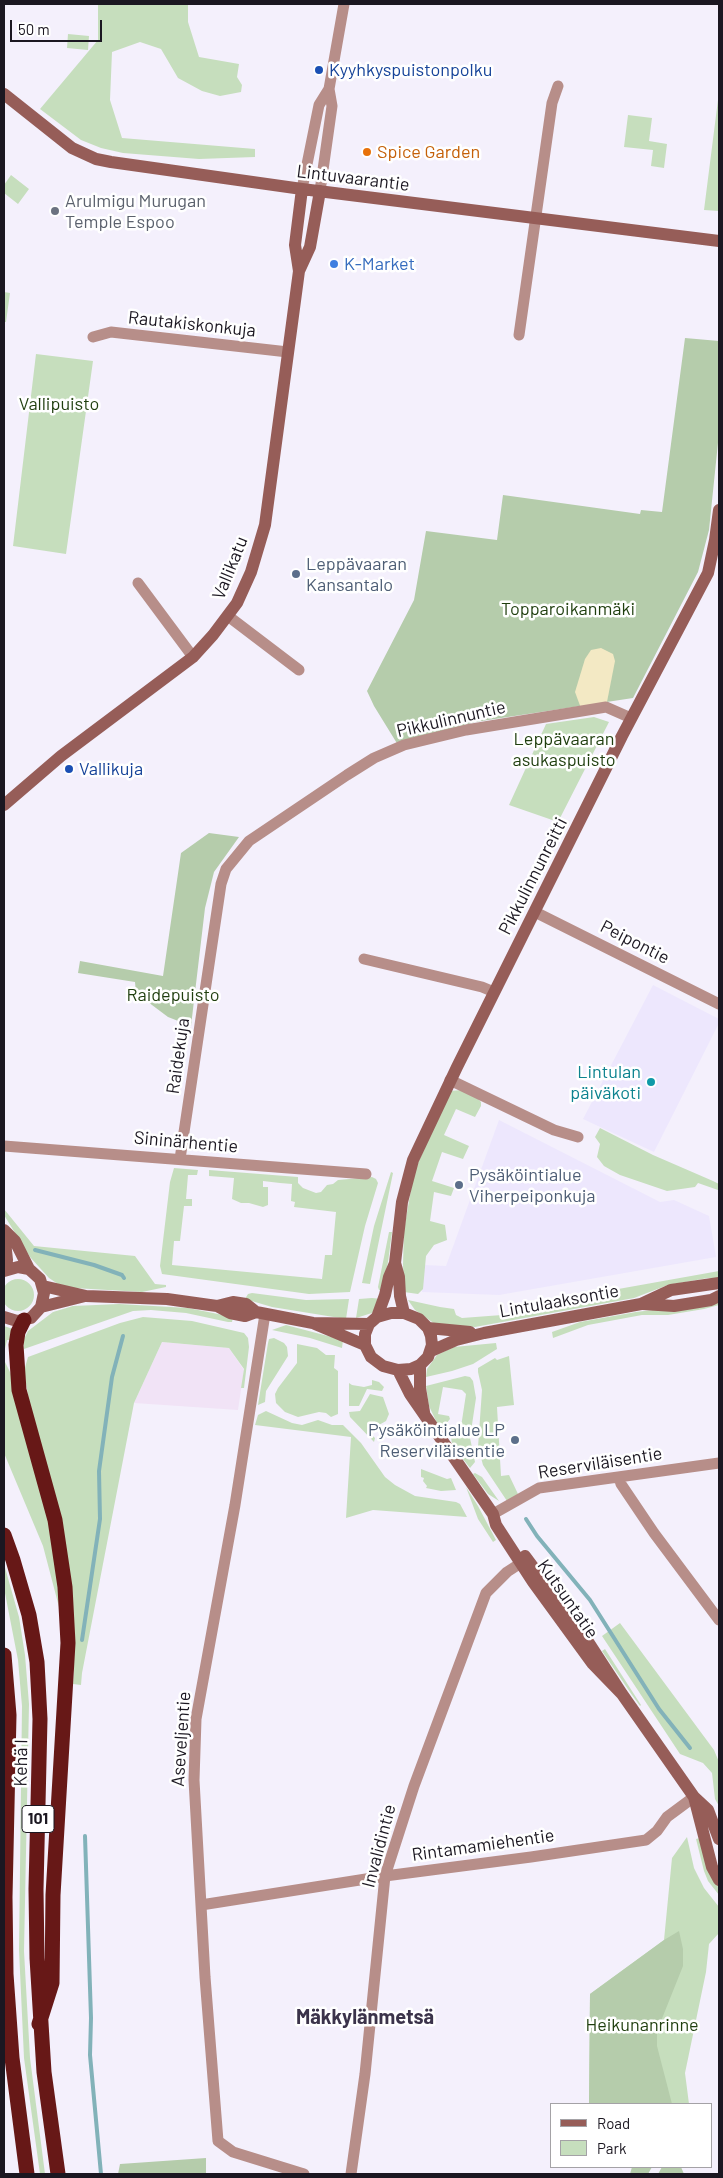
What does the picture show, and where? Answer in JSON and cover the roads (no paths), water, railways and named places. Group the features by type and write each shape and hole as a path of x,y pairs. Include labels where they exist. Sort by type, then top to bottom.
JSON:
{"highway":[{"name":"101","path":"24,1320 18,1332 16,1345 16,1369 19,1390 51,1504 60,1547 67,1614 66,1682 63,1704 53,1895 52,1983 40,2024"},
{"name":"Kehä I","path":"4,1535 29,1615 37,1662 40,1719 36,1889 40,2024 44,2072 58,2174"},
{"name":"Kehä I","path":"4,1654 9,1715 5,1897 6,1974 12,2058 27,2174"}],"street":[{"path":"320,191 332,106 329,89 344,4"},
{"path":"519,335 552,102 558,86"},
{"path":"302,189 319,105 329,89"},
{"name":"Lintuvaarantie","path":"4,94 72,148 96,159 302,189 719,241"},
{"name":"Vallikatu","path":"4,805 62,756 193,657 228,616 246,584 265,525 299,271 295,245 302,189"},
{"name":"Vallikatu","path":"299,271 310,247 320,191"},
{"name":"Rautakiskonkuja","path":"93,337 111,332 288,352"},
{"name":"Pikkulinnunreitti","path":"373,1320 395,1263 406,1183 413,1160 450,1080 631,718 708,573 716,540 719,510"},
{"path":"138,583 193,657"},
{"path":"228,616 299,670"},
{"name":"Pikkulinnuntie","path":"226,869 249,841 374,758 404,745 466,730 606,708 631,718"},
{"name":"Raidekuja","path":"180,1159 221,884 226,869"},
{"name":"Peipontie","path":"535,912 719,1004"},
{"path":"364,958 482,987 494,992"},
{"path":"450,1080 554,1130 578,1137"},
{"name":"Sininärhentie","path":"4,1146 366,1174"},
{"path":"4,1231 15,1241 29,1269"},
{"path":"4,1231 7,1260 5,1270 18,1267 29,1269 35,1273 43,1286 44,1300 42,1307 31,1318 11,1320 4,1317"},
{"name":"Pikkulinnunreitti","path":"395,1263 404,1313"},
{"name":"Lintulaaksontie","path":"641,1304 671,1290 708,1283 719,1283"},
{"path":"43,1286 86,1296 168,1299 217,1306 233,1302 246,1304 260,1313 313,1323 365,1345"},
{"path":"42,1307 86,1296"},
{"name":"Lintulaaksontie","path":"431,1351 456,1340 484,1333 641,1304 674,1306 711,1300 719,1296"},
{"name":"Aseveljentie","path":"260,1313 235,1505 196,1719 194,1780 218,2141 233,2152 304,2174"},
{"path":"313,1323 373,1320 391,1313 404,1313 419,1319 428,1328 432,1340 431,1351 420,1365 410,1369 391,1369 376,1362 365,1345 365,1334 373,1320"},
{"name":"Lintulaaksontie","path":"428,1328 484,1333"},
{"name":"Kutsuntatie","path":"420,1365 420,1388 424,1414"},
{"name":"Kutsuntatie","path":"398,1370 410,1394 494,1516 496,1525 524,1561 580,1647 592,1663 622,1694 694,1797"},
{"name":"Reserviläisentie","path":"494,1516 539,1488 719,1463"},
{"path":"619,1477 621,1484 654,1533 719,1620"},
{"name":"Invalidintie","path":"351,2174 365,2074 385,1876 414,1786 486,1592 507,1572 524,1561"},
{"path":"694,1797 711,1814 719,1839"},
{"path":"694,1797 712,1867 719,1880"},
{"name":"Rintamamiehentie","path":"201,1905 385,1876 646,1840 657,1831 667,1817 694,1797"}],"waterway":[{"path":"35,1250 94,1265 122,1275 124,1278"},
{"path":"82,1640 100,1519 99,1471 112,1377 123,1336"},
{"path":"526,1519 537,1536 590,1600 659,1709 690,1748"},
{"path":"85,1836 91,2018 90,2055 101,2174"}],"place":[{"name":"Kyyhkyspuistonpolku","path":"319,70"},
{"name":"Spice Garden","path":"367,152"},
{"name":"Arulmigu Murugan Temple Espoo","path":"55,211"},
{"name":"K-Market","path":"334,264"},
{"name":"Leppävaaran Kansantalo","path":"296,574"},
{"name":"Vallikuja","path":"69,769"},
{"name":"Lintulan päiväkoti","path":"651,1082"},
{"name":"Pysäköintialue Viherpeiponkuja","path":"459,1185"},
{"name":"Pysäköintialue LP Reserviläisentie","path":"515,1440"}],"district":[{"name":"Mäkkylänmetsä","path":"365,2017"}],"park label":[{"name":"Vallipuisto","path":"59,404"},
{"name":"Topparoikanmäki","path":"568,609"},
{"name":"Leppävaaran asukaspuisto","path":"564,750"},
{"name":"Raidepuisto","path":"173,995"},
{"name":"Heikunanrinne","path":"642,2025"}]}
